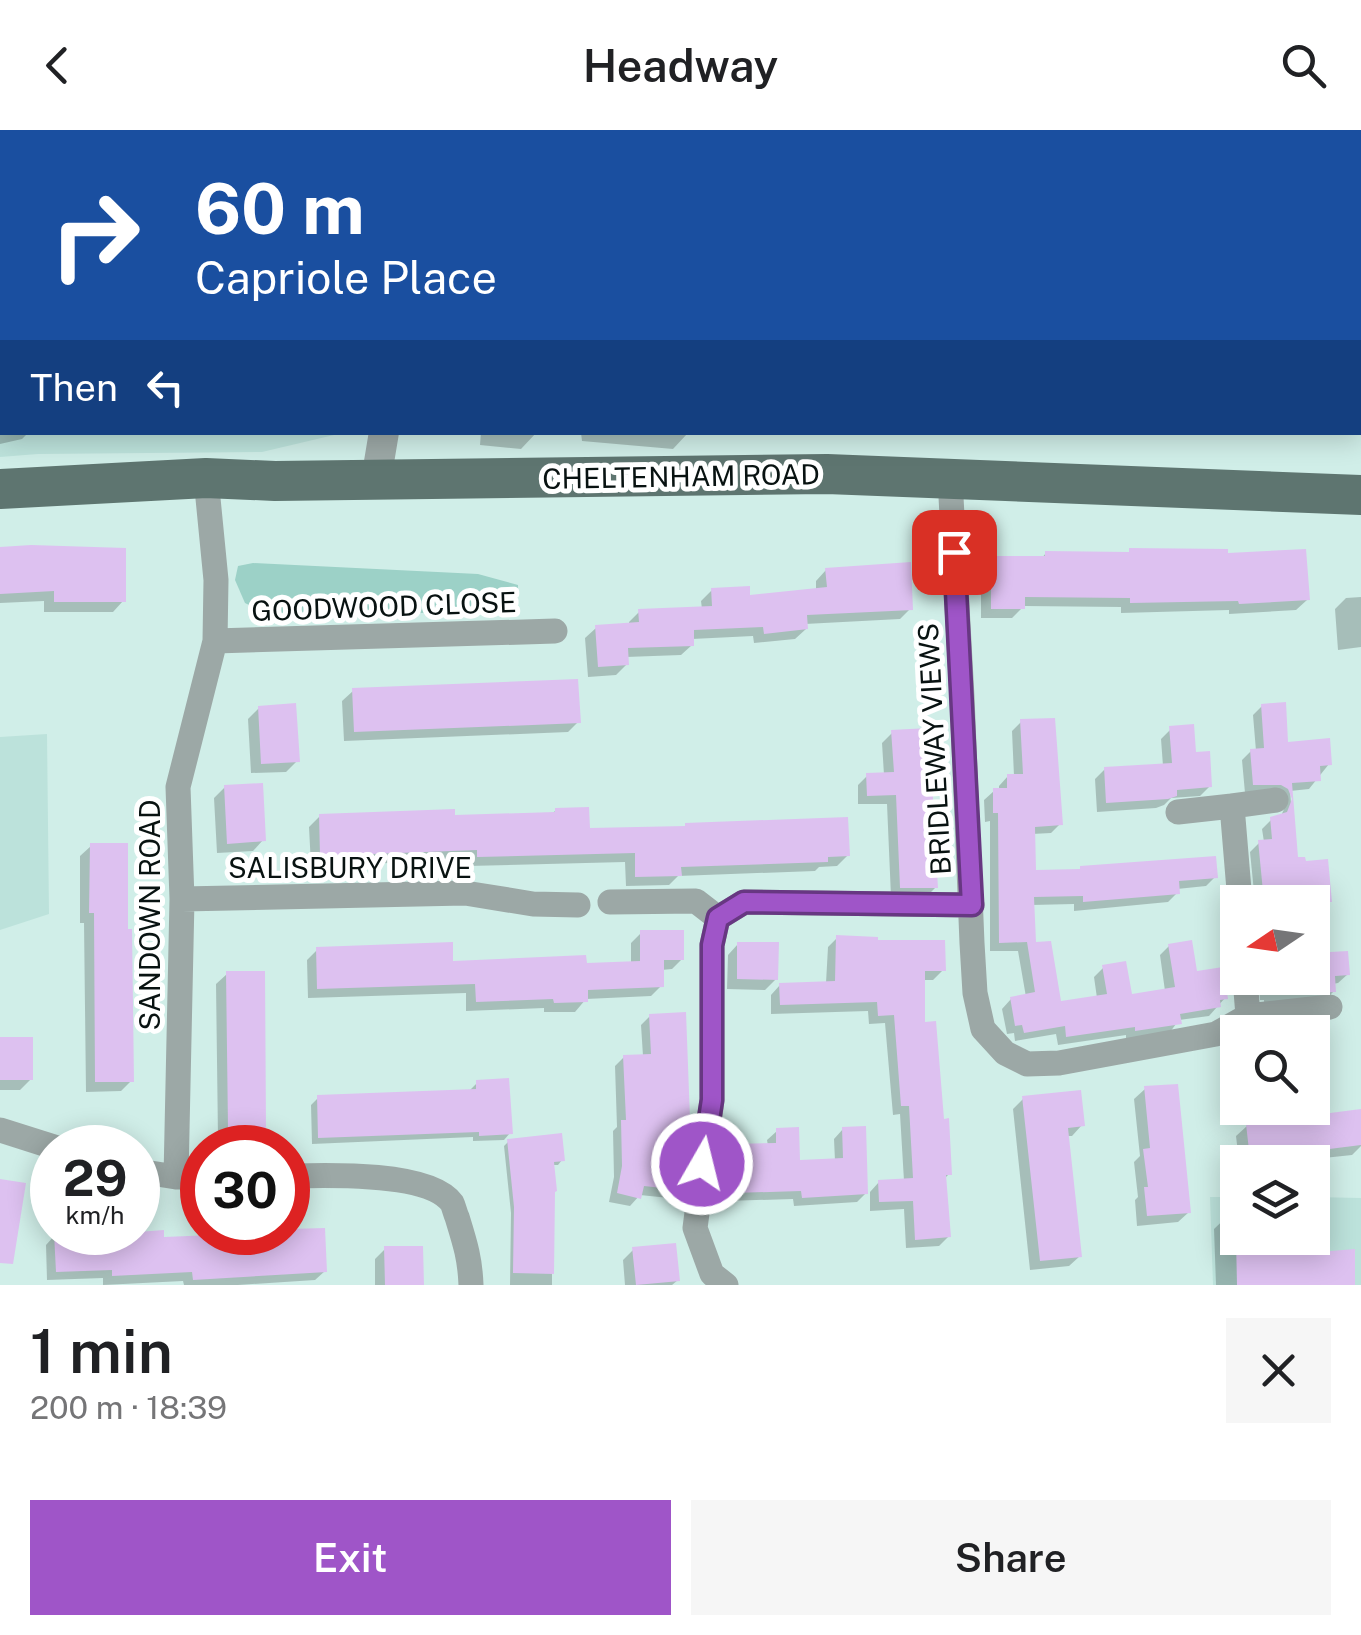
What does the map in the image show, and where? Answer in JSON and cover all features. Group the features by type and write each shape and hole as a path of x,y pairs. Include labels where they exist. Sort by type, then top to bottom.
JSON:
{"main road":[{"name":"CHELTENHAM ROAD","path":"0,489 206,478 275,481 827,474 1361,495"}],"street":[{"path":"376,480 384,435"},
{"name":"SANDOWN ROAD","path":"176,1178 182,899 178,787 216,641 216,580 206,478"},
{"name":"BRIDLEWAY VIEWS","path":"950,479 976,993 983,1029 1004,1053 1026,1064 1114,1054 1220,1032"},
{"name":"GOODWOOD CLOSE","path":"216,641 555,632"},
{"path":"1178,812 1276,800"},
{"path":"1232,806 1239,885"},
{"name":"SALISBURY DRIVE","path":"182,899 465,893 532,904 578,905"},
{"path":"610,902 696,900 718,918"},
{"path":"726,1285 712,1274 695,1228 712,1100 712,945 718,918 744,902 972,905"},
{"name":"BRIDLEWAY VIEWS","path":"1257,1015 1330,1007"},
{"path":"0,1130 30,1139"},
{"path":"160,1175 180,1178"},
{"path":"310,1176 348,1175 434,1188 452,1203 470,1256 471,1285"}],"shaded area":[{"path":"0,435 334,435 262,452 0,457"},
{"path":"47,734 49,914 0,930 0,737"},
{"path":"1210,1197 1220,1197 1220,1255 1330,1255 1330,1197 1361,1198 1361,1285 1213,1285"}],"green space":[{"path":"253,563 478,574 518,585 518,603 493,612 269,615 245,603 235,580 238,566"}],"building":[{"path":"0,547 126,548 126,602 54,602 54,591 0,594"},
{"path":"1129,548 1228,549 1228,553 1306,549 1310,600 1130,603 1130,598 1025,597 1025,609 991,609 991,556 1045,556 1045,551 1129,552"},
{"path":"911,562 913,610 807,615 808,629 764,634 763,627 694,630 694,646 628,648 629,665 598,667 595,625 639,622 638,609 712,606 711,588 750,586 750,595 827,587 825,568"},
{"path":"578,679 581,723 354,732 352,688"},
{"path":"1286,702 1288,742 1330,738 1332,765 1320,766 1321,781 1292,783 1298,857 1305,857 1306,861 1328,859 1332,902 1330,885 1262,885 1258,840 1272,839 1270,817 1287,812 1292,799 1288,789 1281,785 1253,785 1250,749 1264,748 1261,704"},
{"path":"296,703 300,762 261,764 258,706"},
{"path":"1055,718 1063,825 1035,827 1036,870 1216,856 1218,878 1179,881 1180,894 1083,902 1083,896 1034,897 1036,942 1051,941 1061,1001 1107,994 1102,965 1126,961 1132,994 1175,987 1168,944 1192,940 1197,971 1220,967 1220,995 1227,995 1228,999 1220,1000 1221,1007 1180,1014 1182,1024 1135,1031 1135,1027 1066,1037 1065,1026 1024,1033 1022,1025 1015,1026 1010,997 1035,992 1027,942 999,943 998,813 993,813 993,788 1007,788 1007,774 1023,774 1020,719"},
{"path":"1194,724 1196,752 1210,751 1212,787 1177,790 1177,796 1168,799 1106,803 1104,767 1172,763 1169,726"},
{"path":"929,728 938,888 900,888 896,795 867,796 866,773 894,772 891,730"},
{"path":"263,783 266,841 227,844 224,785"},
{"path":"589,807 590,828 848,817 850,856 828,857 828,862 681,867 682,876 635,877 635,853 477,857 477,850 320,856 319,814 455,809 455,815"},
{"path":"90,843 128,843 134,1082 95,1082"},
{"path":"640,930 684,930 684,960 664,960 664,987 588,990 588,1002 554,1003 553,999 476,1002 475,984 317,989 316,947 453,942 453,961 586,955 587,963 640,961"},
{"path":"836,935 878,940 945,940 946,971 925,971 925,1022 936,1021 944,1119 949,1118 952,1175 946,1175 951,1237 915,1240 913,1201 879,1202 878,1180 913,1178 909,1106 901,1106 894,1015 878,1016 877,1002 780,1005 779,983 835,981"},
{"path":"737,942 779,942 778,980 737,979"},
{"path":"1348,951 1350,975 1335,976 1336,992 1330,992 1330,952"},
{"path":"226,971 265,971 266,1125 228,1125"},
{"path":"686,1012 690,1119 680,1190 644,1186 641,1199 617,1193 622,1166 621,1120 626,1120 623,1055 651,1054 649,1014"},
{"path":"0,1037 33,1037 33,1080 0,1080"},
{"path":"509,1078 513,1134 318,1138 317,1095 476,1089 476,1080"},
{"path":"1178,1084 1191,1213 1147,1216 1143,1149 1150,1148 1144,1086"},
{"path":"1081,1090 1085,1126 1068,1128 1082,1257 1040,1261 1022,1096"},
{"path":"1361,1109 1361,1145 1330,1149 1330,1145 1248,1145 1246,1125 1330,1125 1330,1113"},
{"path":"866,1126 868,1194 802,1198 801,1191 733,1193 732,1144 776,1143 776,1128 799,1127 800,1160 843,1158 842,1127"},
{"path":"562,1133 565,1161 554,1162 554,1274 513,1273 514,1207 507,1139"},
{"path":"0,1179 26,1183 13,1264 0,1263"},
{"path":"310,1228 325,1228 327,1272 193,1280 192,1272 112,1276 112,1270 56,1272 55,1255 160,1255 160,1230 164,1230 164,1237 180,1236 180,1255 310,1255"},
{"path":"676,1243 680,1281 636,1285 632,1247"},
{"path":"384,1246 423,1246 424,1285 385,1285"},
{"path":"1355,1249 1355,1285 1237,1285 1236,1255 1330,1255 1330,1251"}],"route":[{"path":"702,1164 712,1100 712,945 718,918 744,902 972,905 954,552"}]}
